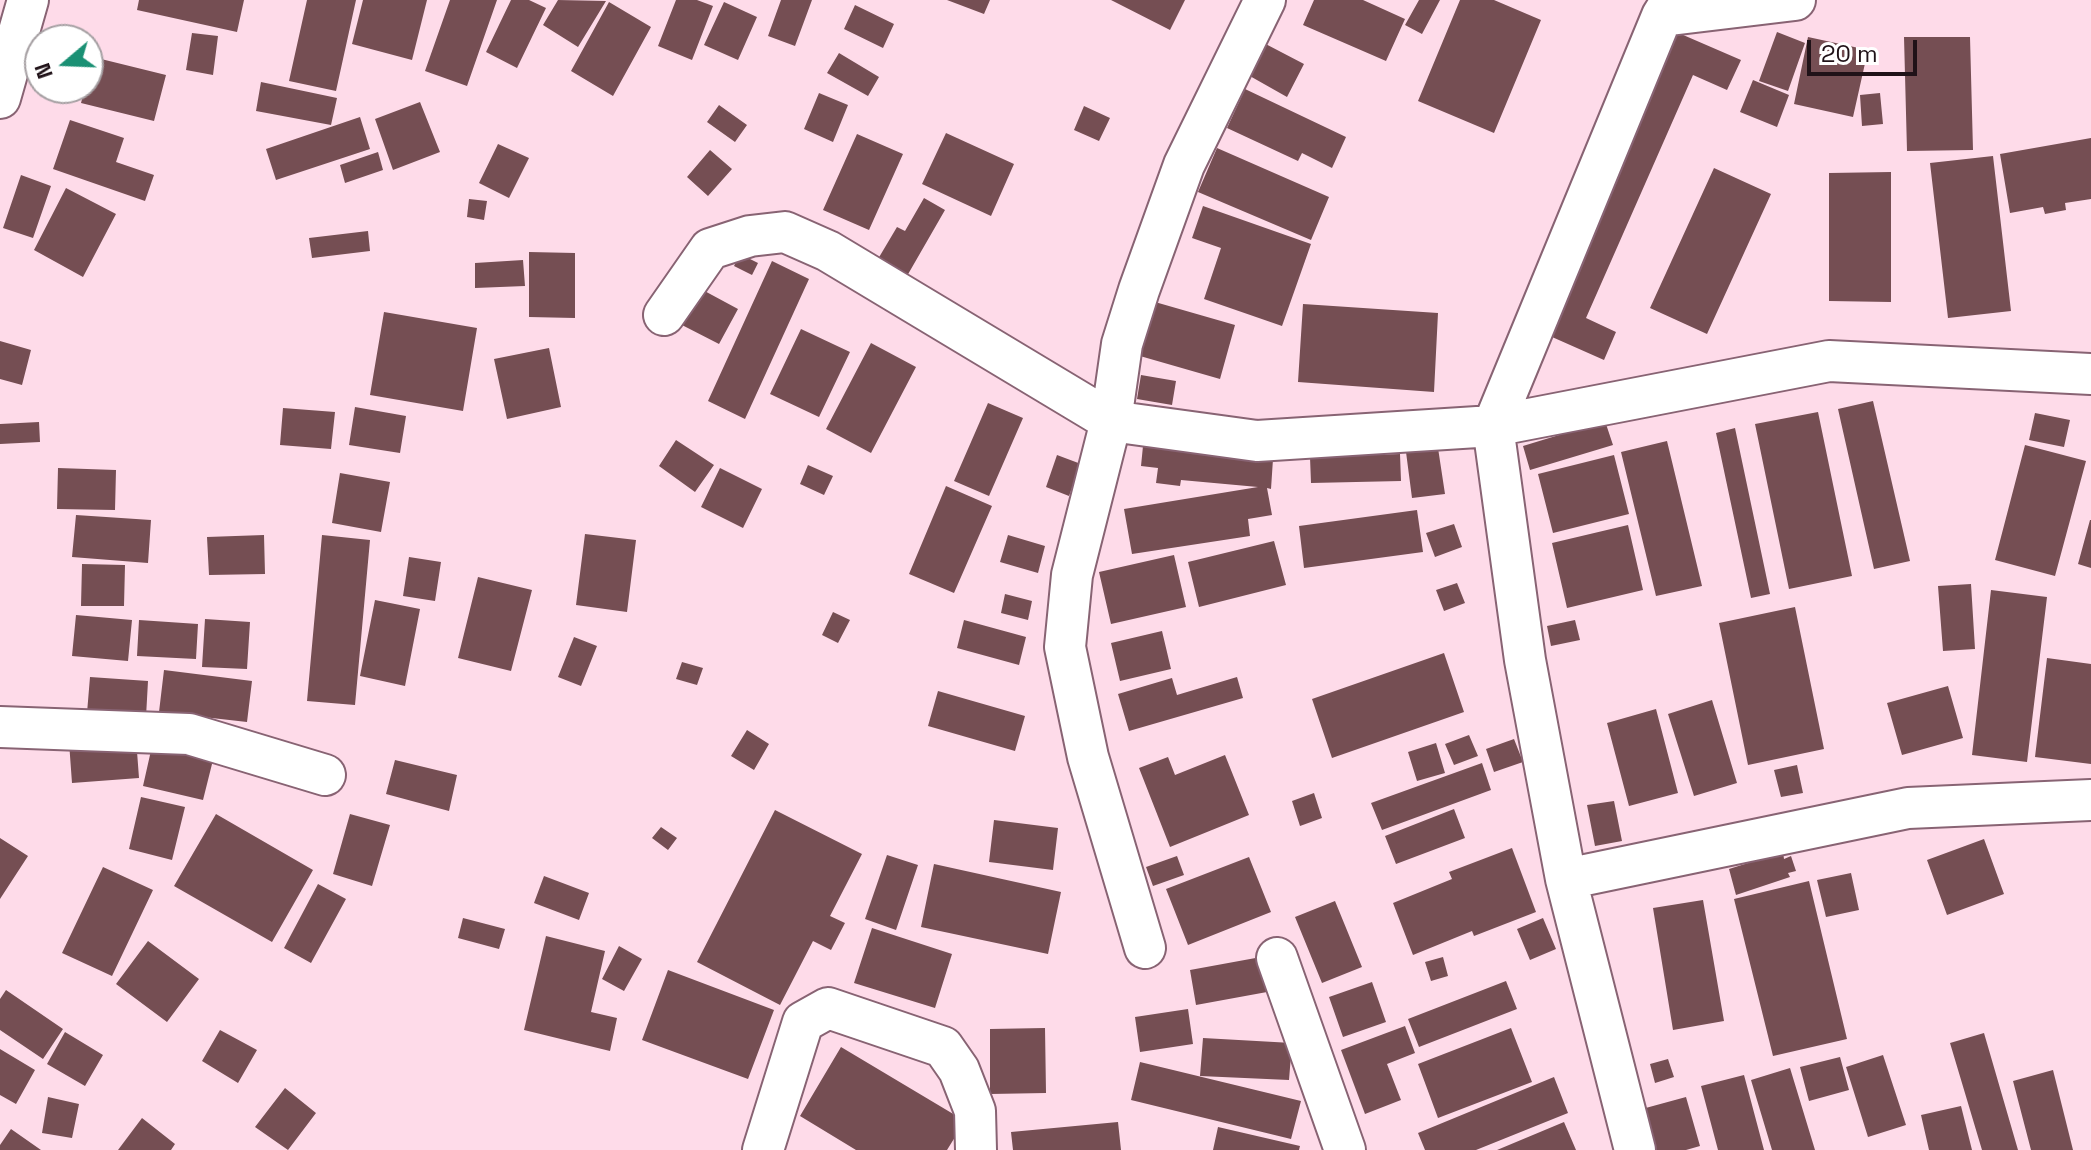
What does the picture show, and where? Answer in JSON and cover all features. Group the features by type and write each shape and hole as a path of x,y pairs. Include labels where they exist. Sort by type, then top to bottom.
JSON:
{"street":[{"path":"0,98 28,0"},
{"path":"1145,948 1088,757 1065,647 1072,575 1111,421 1122,344 1184,165 1265,0"},
{"path":"1635,1150 1566,879 1525,660 1493,426 1667,8 1795,0"},
{"path":"664,315 710,249 750,236 785,232 828,251 1111,421 1257,441 1493,426 1829,361 2091,374"},
{"path":"0,727 189,734 325,775"},
{"path":"1566,879 1908,808 2091,800"},
{"path":"1277,958 1345,1150"},
{"path":"763,1150 803,1022 828,1008 943,1047 959,1070 975,1111 976,1150"}],"building":[{"path":"139,0 244,0 237,32 137,10"},
{"path":"307,0 356,0 336,91 289,81"},
{"path":"363,0 427,0 412,60 352,44"},
{"path":"450,0 497,0 467,86 425,71"},
{"path":"511,0 529,0 546,8 517,68 486,52"},
{"path":"558,0 606,1 578,47 543,25"},
{"path":"676,0 697,0 713,6 692,60 658,46"},
{"path":"781,0 812,0 795,46 768,36"},
{"path":"947,0 990,0 984,14"},
{"path":"1111,0 1185,0 1170,30"},
{"path":"1314,0 1363,0 1405,19 1386,61 1303,25"},
{"path":"1419,0 1440,0 1422,34 1405,25"},
{"path":"1460,0 1494,0 1541,20 1494,133 1418,101"},
{"path":"609,2 651,27 613,96 571,71"},
{"path":"724,2 757,17 738,60 704,45"},
{"path":"855,5 894,24 883,48 844,29"},
{"path":"1667,28 1741,60 1727,90 1693,75 1586,318 1616,332 1604,360 1534,329"},
{"path":"1777,32 1805,43 1788,91 1759,81"},
{"path":"192,33 218,36 213,75 186,70"},
{"path":"1808,37 1868,50 1853,117 1794,104"},
{"path":"1904,37 1970,37 1973,150 1907,151"},
{"path":"1258,40 1304,64 1287,97 1241,71"},
{"path":"839,53 879,77 868,96 827,73"},
{"path":"104,60 166,75 154,121 85,104 104,104"},
{"path":"1753,80 1789,95 1777,127 1740,112"},
{"path":"261,82 337,98 331,125 256,111"},
{"path":"1245,89 1346,137 1332,168 1302,153 1298,161 1227,128"},
{"path":"819,93 848,105 833,142 804,129"},
{"path":"1880,93 1883,124 1862,126 1860,95"},
{"path":"420,102 440,152 393,170 375,119"},
{"path":"719,105 747,125 735,142 707,122"},
{"path":"1084,106 1110,118 1099,141 1074,130"},
{"path":"360,117 370,149 276,180 266,149"},
{"path":"70,120 124,138 116,162 154,175 145,201 53,169"},
{"path":"946,133 1014,164 991,216 922,184"},
{"path":"857,134 903,154 869,230 823,210"},
{"path":"2091,138 2091,199 2065,203 2066,210 2045,214 2043,207 2010,213 2000,154"},
{"path":"498,144 529,158 509,198 479,183"},
{"path":"1217,148 1329,197 1311,240 1198,192"},
{"path":"710,150 732,169 708,196 687,177"},
{"path":"378,152 383,170 345,183 340,165"},
{"path":"1993,156 2011,311 1948,318 1930,163"},
{"path":"1714,168 1771,194 1707,334 1650,308"},
{"path":"1891,172 1891,302 1829,301 1829,173"},
{"path":"21,175 51,186 33,238 3,228"},
{"path":"66,188 116,214 83,277 34,250"},
{"path":"924,198 945,210 907,276 878,259 897,227 905,231"},
{"path":"469,199 487,201 484,220 467,217"},
{"path":"1203,206 1311,244 1282,326 1204,299 1221,248 1192,238"},
{"path":"368,231 370,251 312,258 309,238"},
{"path":"529,252 575,253 575,318 529,317"},
{"path":"740,254 758,263 752,275 734,266"},
{"path":"523,260 525,286 475,288 475,263"},
{"path":"772,261 809,279 745,419 708,401"},
{"path":"699,288 738,309 719,344 680,324"},
{"path":"1155,302 1235,325 1220,379 1140,356"},
{"path":"1303,304 1438,313 1434,392 1298,382"},
{"path":"384,312 477,328 463,411 370,395"},
{"path":"801,329 850,352 819,417 770,394"},
{"path":"0,341 31,350 22,385 0,379"},
{"path":"871,343 916,367 871,453 826,429"},
{"path":"549,348 561,407 507,419 494,359"},
{"path":"1141,375 1176,381 1172,405 1137,399"},
{"path":"1873,401 1910,561 1874,569 1838,409"},
{"path":"988,403 1023,418 989,496 954,481"},
{"path":"355,407 406,416 400,453 349,445"},
{"path":"283,408 335,412 331,449 280,445"},
{"path":"1818,412 1852,576 1789,589 1755,424"},
{"path":"2035,413 2070,420 2064,447 2029,440"},
{"path":"1605,421 1613,445 1530,470 1523,446"},
{"path":"39,422 40,442 0,444 0,424"},
{"path":"1735,428 1770,594 1751,598 1716,433"},
{"path":"676,440 714,465 695,492 659,466"},
{"path":"1667,441 1702,586 1656,596 1621,452"},
{"path":"2025,445 2086,461 2055,576 1995,560"},
{"path":"1143,446 1273,459 1271,489 1267,488 1272,515 1248,519 1250,536 1132,554 1124,509 1258,487 1181,480 1180,486 1156,483 1158,468 1141,466"},
{"path":"1438,448 1445,494 1412,498 1406,452"},
{"path":"1400,454 1401,481 1311,483 1310,457"},
{"path":"1057,455 1081,464 1069,496 1046,487"},
{"path":"1614,455 1629,514 1553,533 1538,474"},
{"path":"808,465 833,476 824,495 800,484"},
{"path":"58,468 116,470 115,510 57,509"},
{"path":"720,468 762,489 743,528 701,507"},
{"path":"340,473 390,482 381,532 332,523"},
{"path":"946,486 992,506 954,593 909,574"},
{"path":"1417,510 1423,552 1304,568 1299,526"},
{"path":"76,515 151,520 148,563 72,557"},
{"path":"2091,520 2091,568 2078,564"},
{"path":"1454,524 1462,547 1435,557 1426,533"},
{"path":"1628,525 1643,590 1567,608 1552,543"},
{"path":"585,534 636,540 627,612 576,605"},
{"path":"264,535 265,574 209,575 207,537"},
{"path":"322,535 370,540 355,705 307,701"},
{"path":"1008,535 1045,546 1038,573 1000,562"},
{"path":"1274,541 1286,585 1199,607 1188,562"},
{"path":"1174,555 1186,607 1111,624 1099,572"},
{"path":"409,557 441,562 435,601 403,596"},
{"path":"82,564 125,565 124,606 81,606"},
{"path":"478,577 532,590 511,671 458,658"},
{"path":"1457,583 1465,603 1444,611 1436,590"},
{"path":"1971,584 1975,649 1943,651 1938,586"},
{"path":"1991,590 2047,597 2027,762 1972,755"},
{"path":"1005,594 1032,601 1028,620 1001,613"},
{"path":"375,600 420,609 405,686 360,676"},
{"path":"1795,607 1824,749 1748,765 1719,623"},
{"path":"833,612 850,620 838,643 822,635"},
{"path":"76,615 132,620 128,661 72,656"},
{"path":"205,619 250,622 247,669 202,667"},
{"path":"139,620 198,624 196,659 137,656"},
{"path":"964,620 1026,637 1019,665 957,648"},
{"path":"1575,620 1580,640 1551,646 1547,626"},
{"path":"1162,631 1171,669 1120,681 1111,643"},
{"path":"574,637 597,646 581,686 558,677"},
{"path":"1444,653 1464,712 1332,758 1312,699"},
{"path":"2047,658 2091,664 2091,764 2035,757"},
{"path":"682,662 703,668 697,685 676,679"},
{"path":"164,670 252,681 247,722 159,712"},
{"path":"90,677 148,681 146,717 87,713"},
{"path":"1237,677 1243,698 1129,731 1118,694 1172,678 1177,695"},
{"path":"1948,686 1963,738 1902,755 1887,703"},
{"path":"938,691 1025,716 1015,751 928,726"},
{"path":"1712,700 1737,783 1694,796 1668,714"},
{"path":"1656,709 1678,793 1629,806 1607,723"},
{"path":"747,730 769,744 754,770 731,756"},
{"path":"1469,735 1478,756 1454,765 1445,744"},
{"path":"136,738 139,778 72,783 69,742"},
{"path":"1514,739 1523,762 1494,772 1486,749"},
{"path":"1436,743 1445,773 1417,781 1408,752"},
{"path":"152,746 213,760 203,800 143,786"},
{"path":"1225,755 1249,815 1170,847 1139,768 1168,757 1175,775"},
{"path":"395,760 457,775 449,811 386,794"},
{"path":"1482,763 1491,790 1382,830 1371,803"},
{"path":"1797,765 1803,793 1781,797 1774,770"},
{"path":"1314,793 1322,818 1300,826 1292,801"},
{"path":"141,797 185,807 172,860 129,849"},
{"path":"1614,801 1622,841 1595,846 1587,805"},
{"path":"1454,809 1465,838 1396,864 1385,836"},
{"path":"775,810 862,854 830,916 845,923 831,950 813,941 780,1005 697,962"},
{"path":"216,814 313,870 272,942 174,886"},
{"path":"350,814 390,825 372,886 333,874"},
{"path":"994,820 1058,828 1053,870 989,862"},
{"path":"661,827 677,838 668,850 652,838"},
{"path":"0,838 28,856 0,899"},
{"path":"1984,839 2004,894 1947,915 1927,860"},
{"path":"1512,848 1536,912 1474,936 1472,931 1413,955 1393,903 1452,879 1449,872"},
{"path":"1783,852 1784,859 1791,856 1796,871 1788,873 1790,877 1736,895 1729,869"},
{"path":"887,855 918,865 896,930 865,919"},
{"path":"1177,856 1184,875 1153,886 1146,867"},
{"path":"1249,857 1271,912 1188,945 1166,889"},
{"path":"934,864 1061,892 1048,954 921,927"},
{"path":"103,867 153,890 112,976 62,953"},
{"path":"1851,873 1859,910 1826,917 1817,880"},
{"path":"544,876 589,893 579,920 534,903"},
{"path":"1809,881 1847,1039 1773,1056 1734,899"},
{"path":"318,884 346,899 311,963 284,948"},
{"path":"1703,900 1724,1021 1673,1030 1653,908"},
{"path":"1335,901 1362,967 1322,983 1295,917"},
{"path":"463,918 505,929 499,949 458,938"},
{"path":"1543,918 1556,949 1530,960 1517,929"},
{"path":"872,928 952,954 935,1008 854,983"},
{"path":"546,936 605,951 591,1012 617,1018 610,1051 524,1030"},
{"path":"148,941 199,979 167,1022 116,984"},
{"path":"619,946 642,959 624,991 602,979"},
{"path":"1261,957 1267,992 1196,1005 1190,970"},
{"path":"1443,957 1448,976 1431,981 1425,962"},
{"path":"668,970 774,1010 748,1079 642,1040"},
{"path":"1506,981 1517,1009 1419,1047 1408,1019"},
{"path":"1372,982 1386,1022 1343,1037 1329,997"},
{"path":"6,990 63,1029 43,1059 0,1030 0,999"},
{"path":"1188,1009 1193,1044 1140,1052 1135,1017"},
{"path":"1405,1026 1415,1053 1387,1064 1401,1100 1365,1114 1341,1050"},
{"path":"1045,1028 1046,1093 990,1094 990,1029"},
{"path":"1511,1028 1532,1082 1438,1118 1418,1064"},
{"path":"220,1030 257,1050 238,1083 202,1061"},
{"path":"65,1032 103,1055 85,1086 47,1064"},
{"path":"1984,1033 2018,1150 1982,1150 1950,1043"},
{"path":"1203,1038 1292,1043 1289,1080 1200,1076"},
{"path":"841,1047 965,1121 947,1150 856,1150 800,1116"},
{"path":"0,1049 35,1070 16,1104 0,1095"},
{"path":"1883,1055 1906,1125 1868,1137 1846,1067"},
{"path":"1840,1057 1849,1090 1809,1101 1800,1067"},
{"path":"1668,1059 1674,1077 1655,1083 1650,1064"},
{"path":"1140,1062 1301,1101 1291,1139 1131,1100"},
{"path":"1790,1068 1815,1150 1772,1150 1751,1080"},
{"path":"2053,1070 2073,1150 2031,1150 2013,1081"},
{"path":"1744,1075 1764,1150 1718,1150 1701,1086"},
{"path":"1554,1077 1568,1113 1476,1150 1425,1150 1418,1133"},
{"path":"285,1088 316,1113 288,1150 255,1127"},
{"path":"48,1097 79,1104 72,1138 42,1133"},
{"path":"1686,1097 1700,1146 1686,1150 1654,1150 1642,1109"},
{"path":"1961,1106 1972,1150 1929,1150 1921,1115"},
{"path":"142,1118 175,1144 171,1150 118,1150"},
{"path":"1118,1122 1121,1150 1013,1150 1011,1132"},
{"path":"1564,1122 1576,1150 1497,1150"},
{"path":"1218,1127 1300,1146 1299,1150 1213,1150"},
{"path":"11,1129 41,1150 0,1150"}]}
